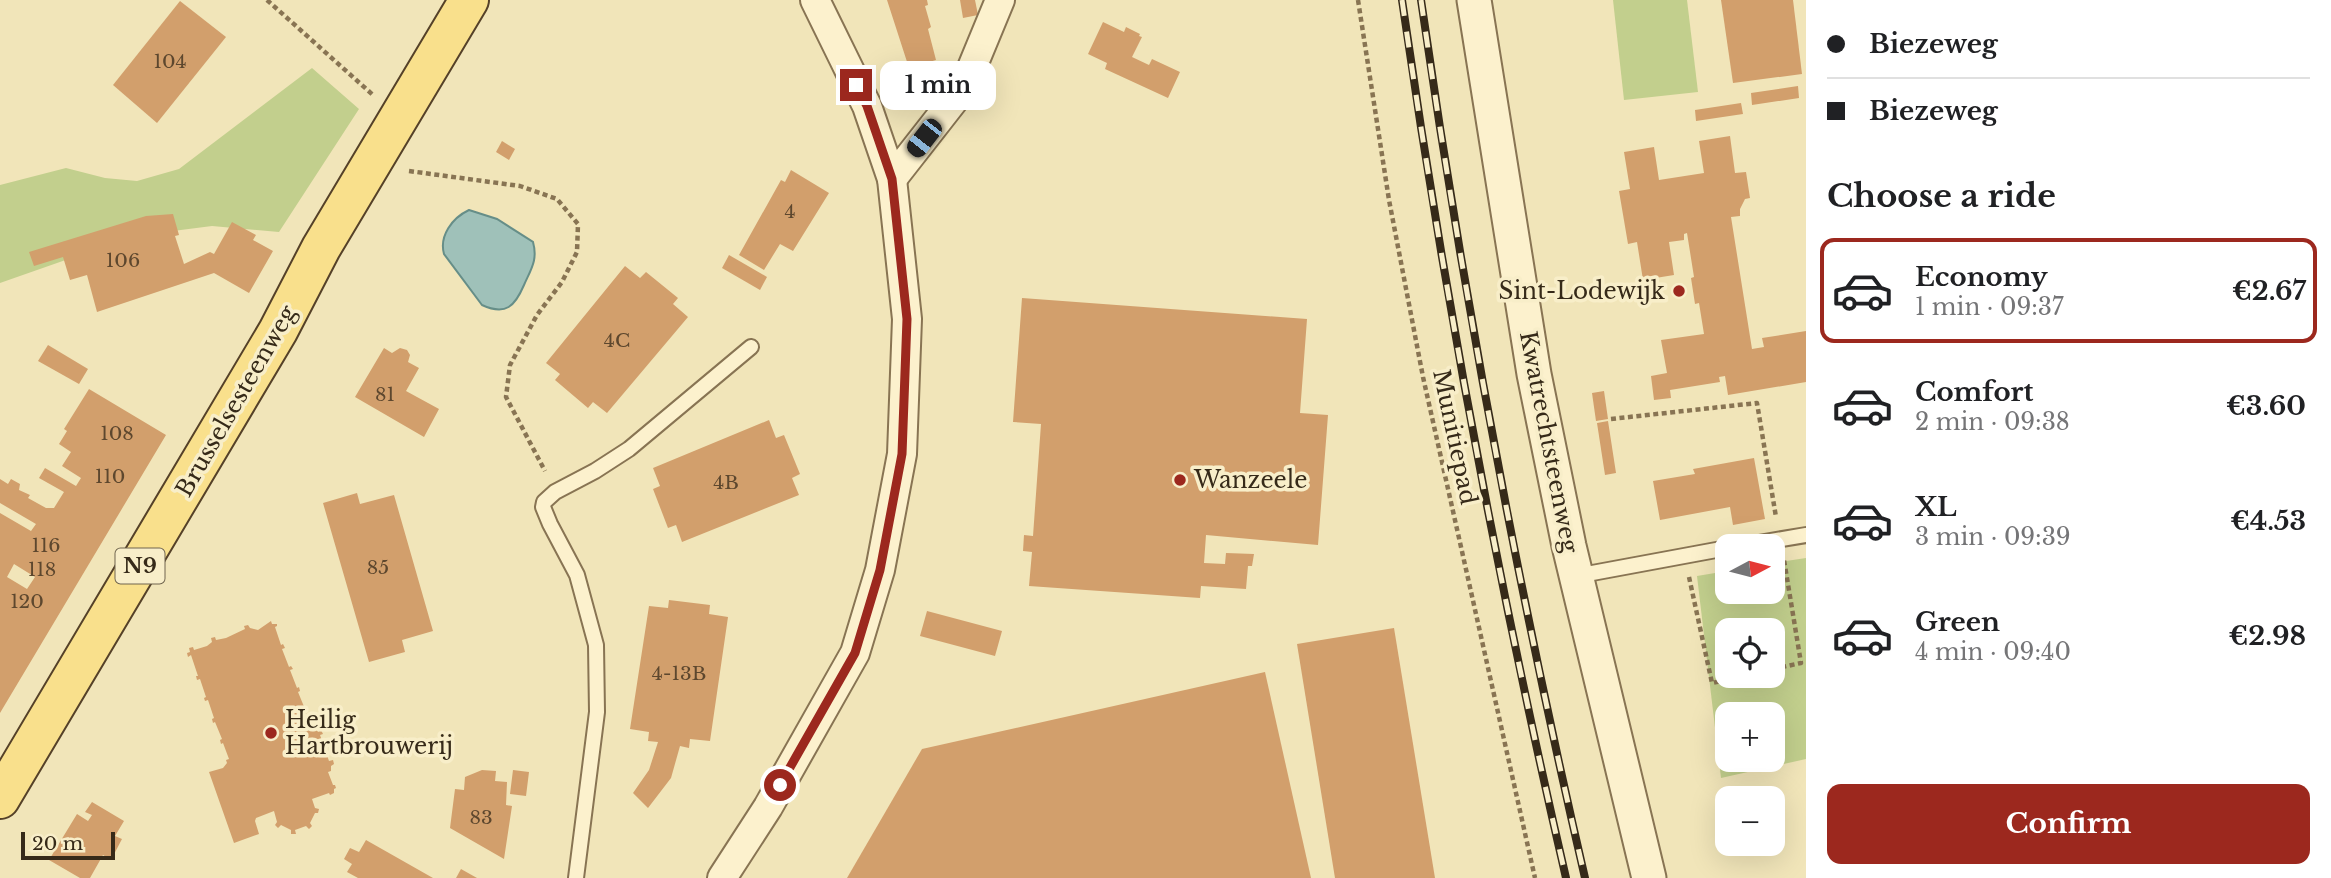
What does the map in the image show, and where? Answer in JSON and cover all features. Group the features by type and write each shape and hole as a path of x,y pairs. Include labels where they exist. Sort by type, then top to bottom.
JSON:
{"main road":[{"name":"Brusselsesteenweg","path":"0,799 278,331 321,248 469,0"}],"street":[{"path":"722,878 768,807 855,653 880,570 902,454 907,319 892,179 867,106 815,0"},
{"path":"892,179 964,87 1000,0"},
{"name":"Kwatrechtsteenweg","path":"1474,0 1534,374 1576,576 1649,878"}],"lane":[{"path":"576,878 597,712 596,645 577,575 543,507 547,498 555,492 629,449 751,347"},
{"path":"1785,538 1806,535"},
{"path":"1576,576 1715,550"}],"path":[{"path":"267,0 398,118"},
{"name":"Munitiepad","path":"1358,0 1389,200 1423,377 1535,878"},
{"path":"370,166 470,177 520,186 557,198 578,224 577,252 562,282 537,315 510,365 506,397 555,492"},
{"path":"1611,419 1756,403 1779,534"},
{"path":"1684,556 1712,683 1715,682"},
{"path":"1785,569 1801,663 1785,666"}],"green space":[{"path":"1613,0 1687,0 1698,92 1624,100"},
{"path":"312,68 359,109 279,232 212,226 134,236 0,283 0,185 66,168 105,178 137,181 179,169"},
{"path":"1806,558 1806,759 1785,764 1785,702 1715,702 1715,728 1697,576 1715,573 1715,604 1785,604 1785,561"},
{"path":"1720,772 1748,772 1721,778"}],"water":[{"path":"469,210 497,219 533,242 534,259 529,274 517,299 509,307 497,309 482,305 444,254 443,241 448,228"}],"building":[{"path":"887,0 927,0 928,5 925,6 931,27 928,29 936,60 909,68"},
{"path":"960,0 975,0 978,15 963,18"},
{"path":"1721,0 1793,0 1802,74 1733,83"},
{"path":"180,1 226,37 157,123 113,85"},
{"path":"1103,22 1124,32 1126,27 1140,34 1142,37 1132,57 1149,65 1152,59 1180,72 1168,98 1105,69 1107,63 1088,54"},
{"path":"1798,86 1799,98 1752,105 1751,93"},
{"path":"1741,103 1743,114 1696,121 1695,110"},
{"path":"1730,136 1735,173 1746,172 1750,198 1745,199 1740,216 1731,217 1752,349 1764,347 1762,338 1806,331 1806,382 1728,395 1725,376 1719,377 1720,382 1670,390 1671,398 1654,400 1651,376 1667,373 1661,340 1704,334 1699,303 1695,304 1687,233 1684,234 1684,240 1669,242 1674,275 1643,280 1637,242 1628,244 1619,191 1630,189 1624,152 1654,147 1659,180 1704,173 1699,141"},
{"path":"502,141 515,149 509,160 496,152"},
{"path":"791,170 829,193 793,251 780,244 764,270 739,255 781,180 785,182"},
{"path":"173,214 179,235 175,236 184,264 210,252 214,254 232,222 256,235 253,240 273,251 249,293 214,273 97,312 87,275 70,280 63,257 34,266 29,252 146,216"},
{"path":"729,255 767,277 760,290 722,268"},
{"path":"625,266 640,278 646,272 678,298 673,304 688,317 607,413 593,402 588,408 555,380 560,374 546,363"},
{"name":"Wanzeele","path":"1022,298 1307,319 1300,413 1328,415 1318,545 1206,535 1204,563 1225,564 1226,553 1254,554 1252,566 1248,566 1246,589 1201,586 1200,598 1029,586 1032,552 1023,551 1024,535 1033,536 1041,424 1013,422"},
{"path":"48,345 88,369 79,384 38,361"},
{"path":"384,348 392,353 400,348 407,350 410,355 408,362 419,368 406,391 439,409 424,437 355,397"},
{"path":"89,389 166,435 0,713 0,513 31,531 36,524 0,503 0,479 8,484 11,479 20,484 19,490 30,495 28,498 46,508 54,508 64,492 39,478 45,468 76,486 81,478 62,466 71,452 59,444 67,431 64,429","holes":["14,564 35,577 27,589 7,577"]},
{"path":"1604,391 1608,419 1596,421 1592,393"},
{"path":"769,420 776,438 784,435 800,474 792,478 799,495 682,542 676,525 668,528 653,489 660,486 653,468"},
{"path":"1608,421 1616,473 1605,475 1597,423"},
{"path":"1754,458 1765,519 1733,525 1730,507 1660,520 1653,481 1695,474 1693,469"},
{"path":"357,493 360,504 394,495 433,631 402,640 405,652 369,662 323,503"},
{"path":"669,600 710,605 709,614 728,617 710,741 690,739 689,748 680,746 671,778 648,808 633,793 649,770 658,742 648,741 649,732 630,729 649,606 668,608"},
{"path":"927,611 1002,631 995,656 920,636"},
{"name":"Heilig Hartbrouwerij","path":"271,621 272,624 277,624 275,627 281,645 285,648 282,649 289,667 293,669 290,670 297,688 299,687 298,692 305,709 307,708 306,713 312,728 315,727 318,732 321,730 323,734 320,735 329,761 333,760 334,764 328,772 336,788 330,795 329,793 312,799 315,808 319,809 309,829 306,826 295,830 296,834 291,834 291,830 281,825 278,828 275,825 277,822 274,811 256,818 259,834 234,843 209,772 223,768 229,759 223,743 221,744 222,739 215,722 213,723 208,700 205,701 200,679 197,680 191,655 188,657 187,653 190,652 189,648 193,647 194,650 207,646 212,642 211,638 226,638 248,625 258,630"},
{"path":"1394,628 1435,878 1335,878 1297,644"},
{"path":"1265,672 1311,878 847,878 922,749"},
{"path":"482,770 496,771 495,781 507,782 506,805 512,806 504,859 450,828 455,789 464,790 465,777"},
{"path":"513,770 529,772 526,796 510,794"},
{"path":"92,802 124,821 115,836 122,839 111,860 103,855 90,878 80,878 49,860 77,814 88,821 92,815 85,812"},
{"path":"366,840 433,878 358,878 347,872 352,864 344,859 350,848 359,852"},
{"path":"461,869 477,878 456,878"}],"railway":[{"path":"1402,0 1436,220 1475,440 1518,660 1566,878"},
{"path":"1421,0 1455,221 1494,441 1537,660 1585,878"}],"place":[{"name":"Sint-Lodewijk","path":"1679,291"},
{"name":"Wanzeele","path":"1180,480"},
{"name":"Heilig Hartbrouwerij","path":"271,733"}],"route":[{"path":"780,785 855,653 880,570 902,454 907,319 892,179 867,106 856,85"}]}
